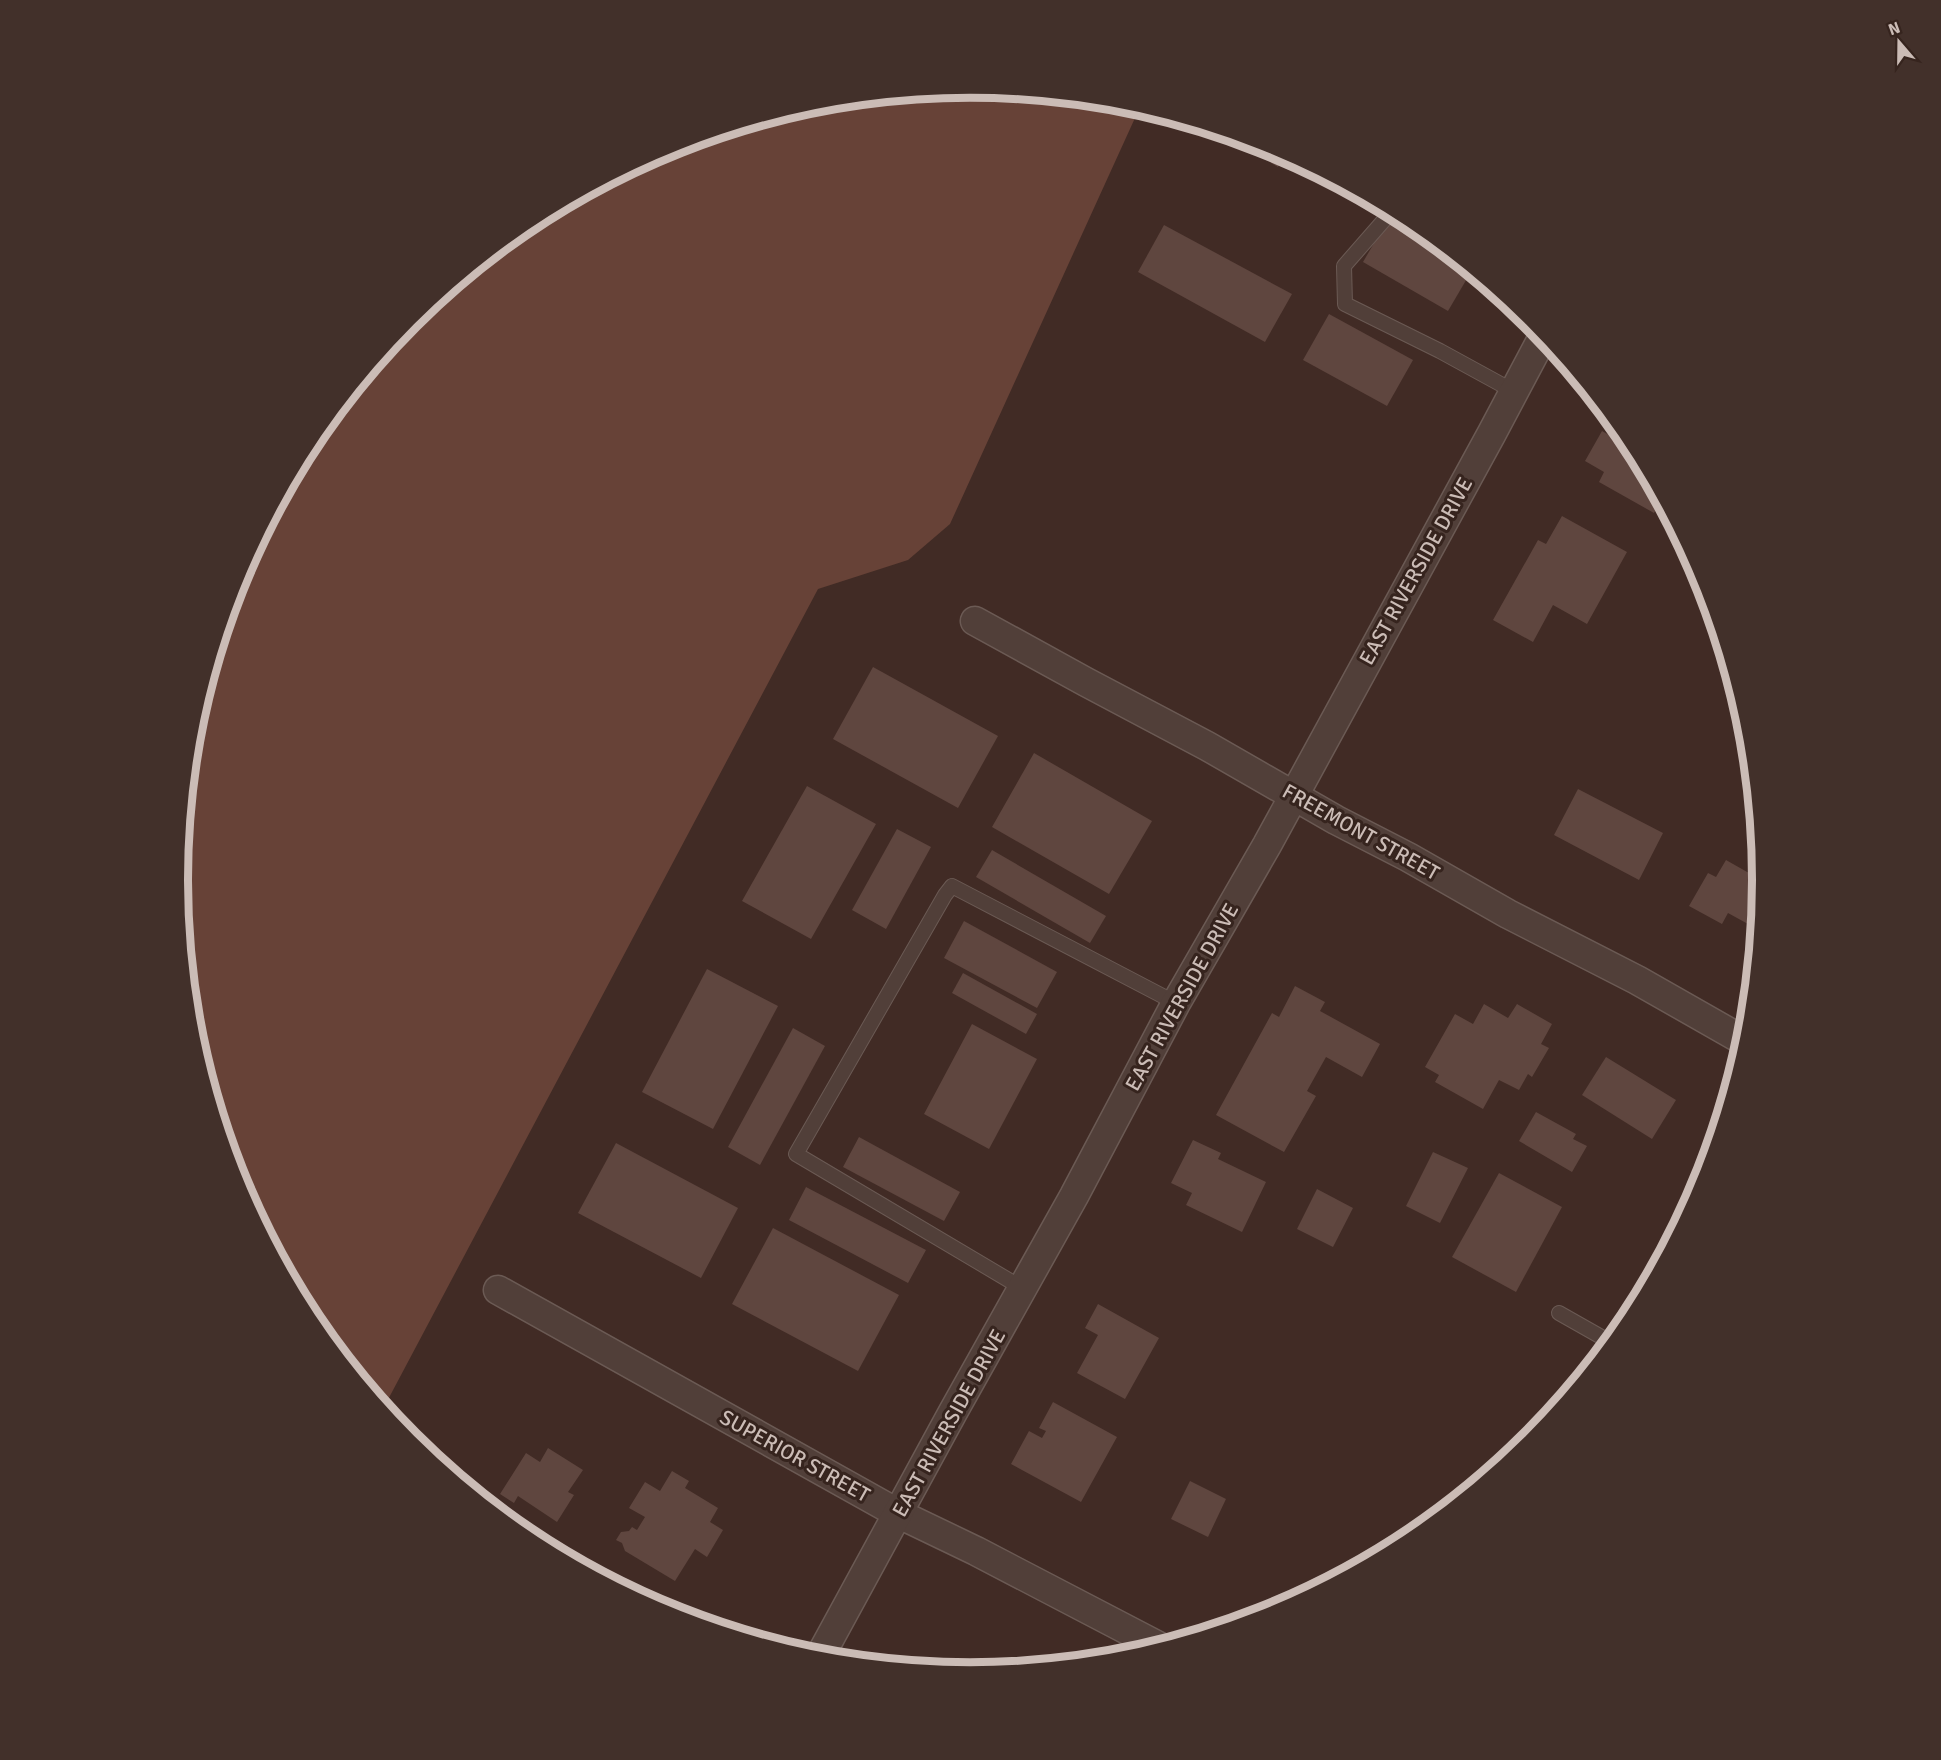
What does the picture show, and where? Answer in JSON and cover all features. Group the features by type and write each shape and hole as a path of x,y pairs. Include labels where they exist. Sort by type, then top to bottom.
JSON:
{"street":[{"name":"EAST RIVERSIDE DRIVE","path":"824,1648 1074,1196 1176,1003 1267,845 1540,344"},
{"name":"FREEMONT STREET","path":"975,621 1737,1037"},
{"name":"SUPERIOR STREET","path":"498,1290 899,1514 976,1551 1149,1641"}],"lane":[{"path":"1386,217 1344,266 1345,304 1440,351 1515,392"},
{"path":"1022,1288 796,1154 952,886 1176,1003"},
{"path":"1559,1313 1604,1338"}],"shaded area":[{"path":"919,99 1022,99 1073,104 1136,116 950,524 908,560 818,589 387,1401 320,1315 269,1226 230,1132 215,1083 203,1033 195,982 188,880 195,778 203,727 230,628 269,534 293,489 320,445 382,364 455,292 494,259 579,202 671,157 768,124 868,104"}],"building":[{"path":"1248,149 1281,162 1278,167"},
{"path":"1387,221 1422,241 1468,277 1448,311 1363,262"},
{"path":"1164,225 1292,294 1265,342 1138,272"},
{"path":"1329,314 1413,360 1387,406 1303,360"},
{"path":"1602,431 1617,439 1658,507 1654,513 1599,482 1604,472 1585,461"},
{"path":"1562,516 1627,552 1587,624 1553,605 1533,642 1493,620 1538,540 1546,544"},
{"path":"873,667 998,736 958,808 833,739"},
{"path":"1034,753 1152,821 1109,894 992,827"},
{"path":"807,786 876,824 811,939 742,901"},
{"path":"1578,789 1663,833 1639,880 1554,835"},
{"path":"897,829 931,847 886,929 852,910"},
{"path":"992,850 1106,916 1090,943 976,877"},
{"path":"1726,860 1753,875 1751,926 1728,913 1722,924 1689,906 1708,873 1716,877"},
{"path":"964,921 1057,972 1037,1008 944,958"},
{"path":"707,969 778,1006 713,1129 642,1092"},
{"path":"963,973 1037,1014 1026,1034 952,993"},
{"path":"1295,986 1325,1002 1320,1011 1380,1044 1362,1077 1326,1057 1307,1091 1316,1096 1284,1152 1216,1115 1272,1013 1279,1017"},
{"path":"1484,1004 1508,1018 1517,1004 1552,1024 1541,1044 1549,1048 1532,1077 1528,1074 1519,1090 1499,1080 1483,1109 1435,1082 1439,1075 1425,1067 1455,1014 1473,1024"},
{"path":"972,1024 1037,1059 989,1149 924,1114"},
{"path":"793,1028 825,1046 760,1165 728,1147"},
{"path":"1606,1057 1676,1100 1652,1139 1582,1095"},
{"path":"1536,1112 1576,1134 1573,1139 1587,1146 1572,1172 1519,1141"},
{"path":"859,1137 960,1192 944,1221 843,1167"},
{"path":"1193,1140 1221,1153 1218,1159 1266,1182 1242,1232 1186,1205 1192,1193 1171,1183"},
{"path":"616,1143 738,1208 701,1278 578,1213"},
{"path":"1433,1152 1468,1168 1440,1223 1406,1206"},
{"path":"1499,1173 1562,1207 1516,1292 1452,1257"},
{"path":"806,1187 926,1250 908,1283 789,1220"},
{"path":"1317,1189 1353,1208 1333,1247 1297,1229"},
{"path":"773,1228 899,1295 858,1371 732,1304"},
{"path":"1647,1269 1649,1270 1648,1271 1633,1296"},
{"path":"1098,1304 1159,1338 1125,1399 1077,1373 1098,1335 1085,1328"},
{"path":"1053,1402 1117,1437 1081,1502 1011,1464 1029,1431 1042,1438 1046,1431 1039,1428"},
{"path":"548,1448 583,1470 568,1492 574,1495 557,1522 518,1496 514,1503 500,1494 526,1453 540,1462"},
{"path":"672,1471 689,1481 685,1488 718,1508 710,1522 723,1530 707,1557 695,1549 675,1581 625,1551 622,1543 616,1540 621,1532 629,1531 632,1527 637,1530 645,1517 629,1508 645,1482 660,1491"},
{"path":"1190,1481 1226,1499 1208,1537 1171,1519"}]}
